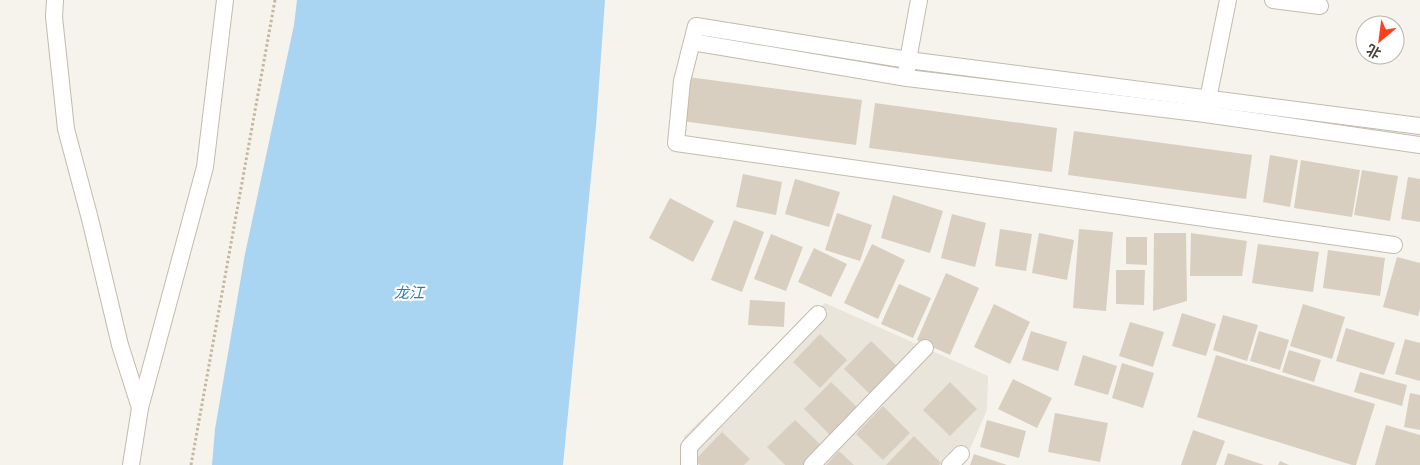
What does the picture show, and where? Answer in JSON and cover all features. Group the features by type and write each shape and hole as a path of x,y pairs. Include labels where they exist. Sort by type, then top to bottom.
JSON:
{"street":[{"path":"55,0 54,17 66,130 90,218 120,346 140,408"},
{"path":"131,465 140,408 205,167 225,0"},
{"path":"907,78 908,60 920,0"},
{"path":"1206,107 1228,0"},
{"path":"1273,0 1320,6"},
{"path":"1394,246 676,143 682,81 696,26 1206,107 1420,145"},
{"path":"692,42 907,78 1420,126"},
{"path":"689,465 689,447 818,314"},
{"path":"812,465 925,348"}],"path":[{"path":"191,465 275,0"}],"shaded area":[{"path":"825,303 988,376 987,410 963,465 682,465 684,436"}],"water":[{"name":"龙江","path":"297,0 605,0 596,126 563,465 212,465 215,429 245,254 294,25"}],"building":[{"path":"688,77 862,100 856,145 682,121"},
{"path":"875,103 1057,128 1052,172 869,148"},
{"path":"1074,131 1252,155 1246,199 1068,175"},
{"path":"1270,155 1298,160 1290,207 1263,202"},
{"path":"1301,160 1360,170 1352,217 1294,208"},
{"path":"1362,170 1398,176 1390,221 1354,215"},
{"path":"743,174 782,182 776,215 736,207"},
{"path":"1408,177 1420,179 1420,222 1401,219"},
{"path":"795,179 840,192 829,227 785,214"},
{"path":"893,195 943,211 930,253 881,238"},
{"path":"670,198 714,221 693,262 649,238"},
{"path":"837,213 872,225 860,261 825,250"},
{"path":"952,214 986,223 975,267 941,258"},
{"path":"734,220 764,232 742,292 711,280"},
{"path":"1000,229 1032,234 1026,271 995,266"},
{"path":"1079,229 1113,232 1106,311 1073,308"},
{"path":"1039,233 1074,240 1067,280 1032,273"},
{"path":"1154,233 1186,233 1187,301 1153,311"},
{"path":"1191,233 1247,241 1242,276 1190,276"},
{"path":"771,234 803,247 786,291 754,279"},
{"path":"1126,237 1147,237 1147,265 1126,264"},
{"path":"872,244 905,260 878,319 844,303"},
{"path":"1258,244 1319,252 1313,292 1252,283"},
{"path":"814,248 847,264 831,297 798,282"},
{"path":"1328,250 1385,258 1380,296 1323,288"},
{"path":"1397,257 1420,263 1420,308 1418,316 1383,307"},
{"path":"1116,270 1145,270 1144,305 1116,304"},
{"path":"946,273 979,288 950,355 917,340"},
{"path":"899,284 931,298 913,338 881,324"},
{"path":"750,300 785,302 784,327 748,325"},
{"path":"994,304 1030,322 1010,364 974,347"},
{"path":"1303,304 1345,317 1332,359 1290,346"},
{"path":"1182,313 1216,324 1206,356 1172,346"},
{"path":"1223,315 1258,325 1247,361 1213,350"},
{"path":"1130,322 1164,332 1153,367 1119,356"},
{"path":"1346,328 1395,343 1384,375 1336,361"},
{"path":"1031,331 1067,342 1058,371 1022,360"},
{"path":"1259,331 1289,340 1280,370 1250,361"},
{"path":"820,334 847,360 820,388 793,362"},
{"path":"1405,339 1420,343 1420,381 1395,374"},
{"path":"871,341 898,367 871,395 844,369"},
{"path":"1289,350 1321,360 1314,382 1282,372"},
{"path":"1083,355 1117,366 1108,395 1074,385"},
{"path":"1216,355 1375,404 1356,465 1197,417"},
{"path":"1122,363 1154,373 1143,408 1112,398"},
{"path":"1360,372 1407,385 1402,406 1354,392"},
{"path":"1013,379 1052,398 1037,428 998,409"},
{"path":"831,382 858,408 831,436 804,409"},
{"path":"950,382 977,409 950,436 923,410"},
{"path":"1410,393 1420,395 1420,430 1404,427"},
{"path":"883,406 910,433 883,460 856,434"},
{"path":"1055,413 1108,423 1100,462 1048,452"},
{"path":"795,420 822,446 804,465 785,465 767,447"},
{"path":"987,420 1026,431 1019,458 980,447"},
{"path":"1386,425 1420,435 1420,465 1375,465"},
{"path":"1193,430 1225,441 1216,465 1181,465"},
{"path":"722,432 750,459 744,465 700,465 695,460"},
{"path":"914,436 941,463 939,465 886,465"},
{"path":"839,451 854,465 826,465"},
{"path":"1228,453 1264,465 1224,465"},
{"path":"974,454 1007,465 970,465"},
{"path":"1280,461 1289,465 1278,465"}]}
